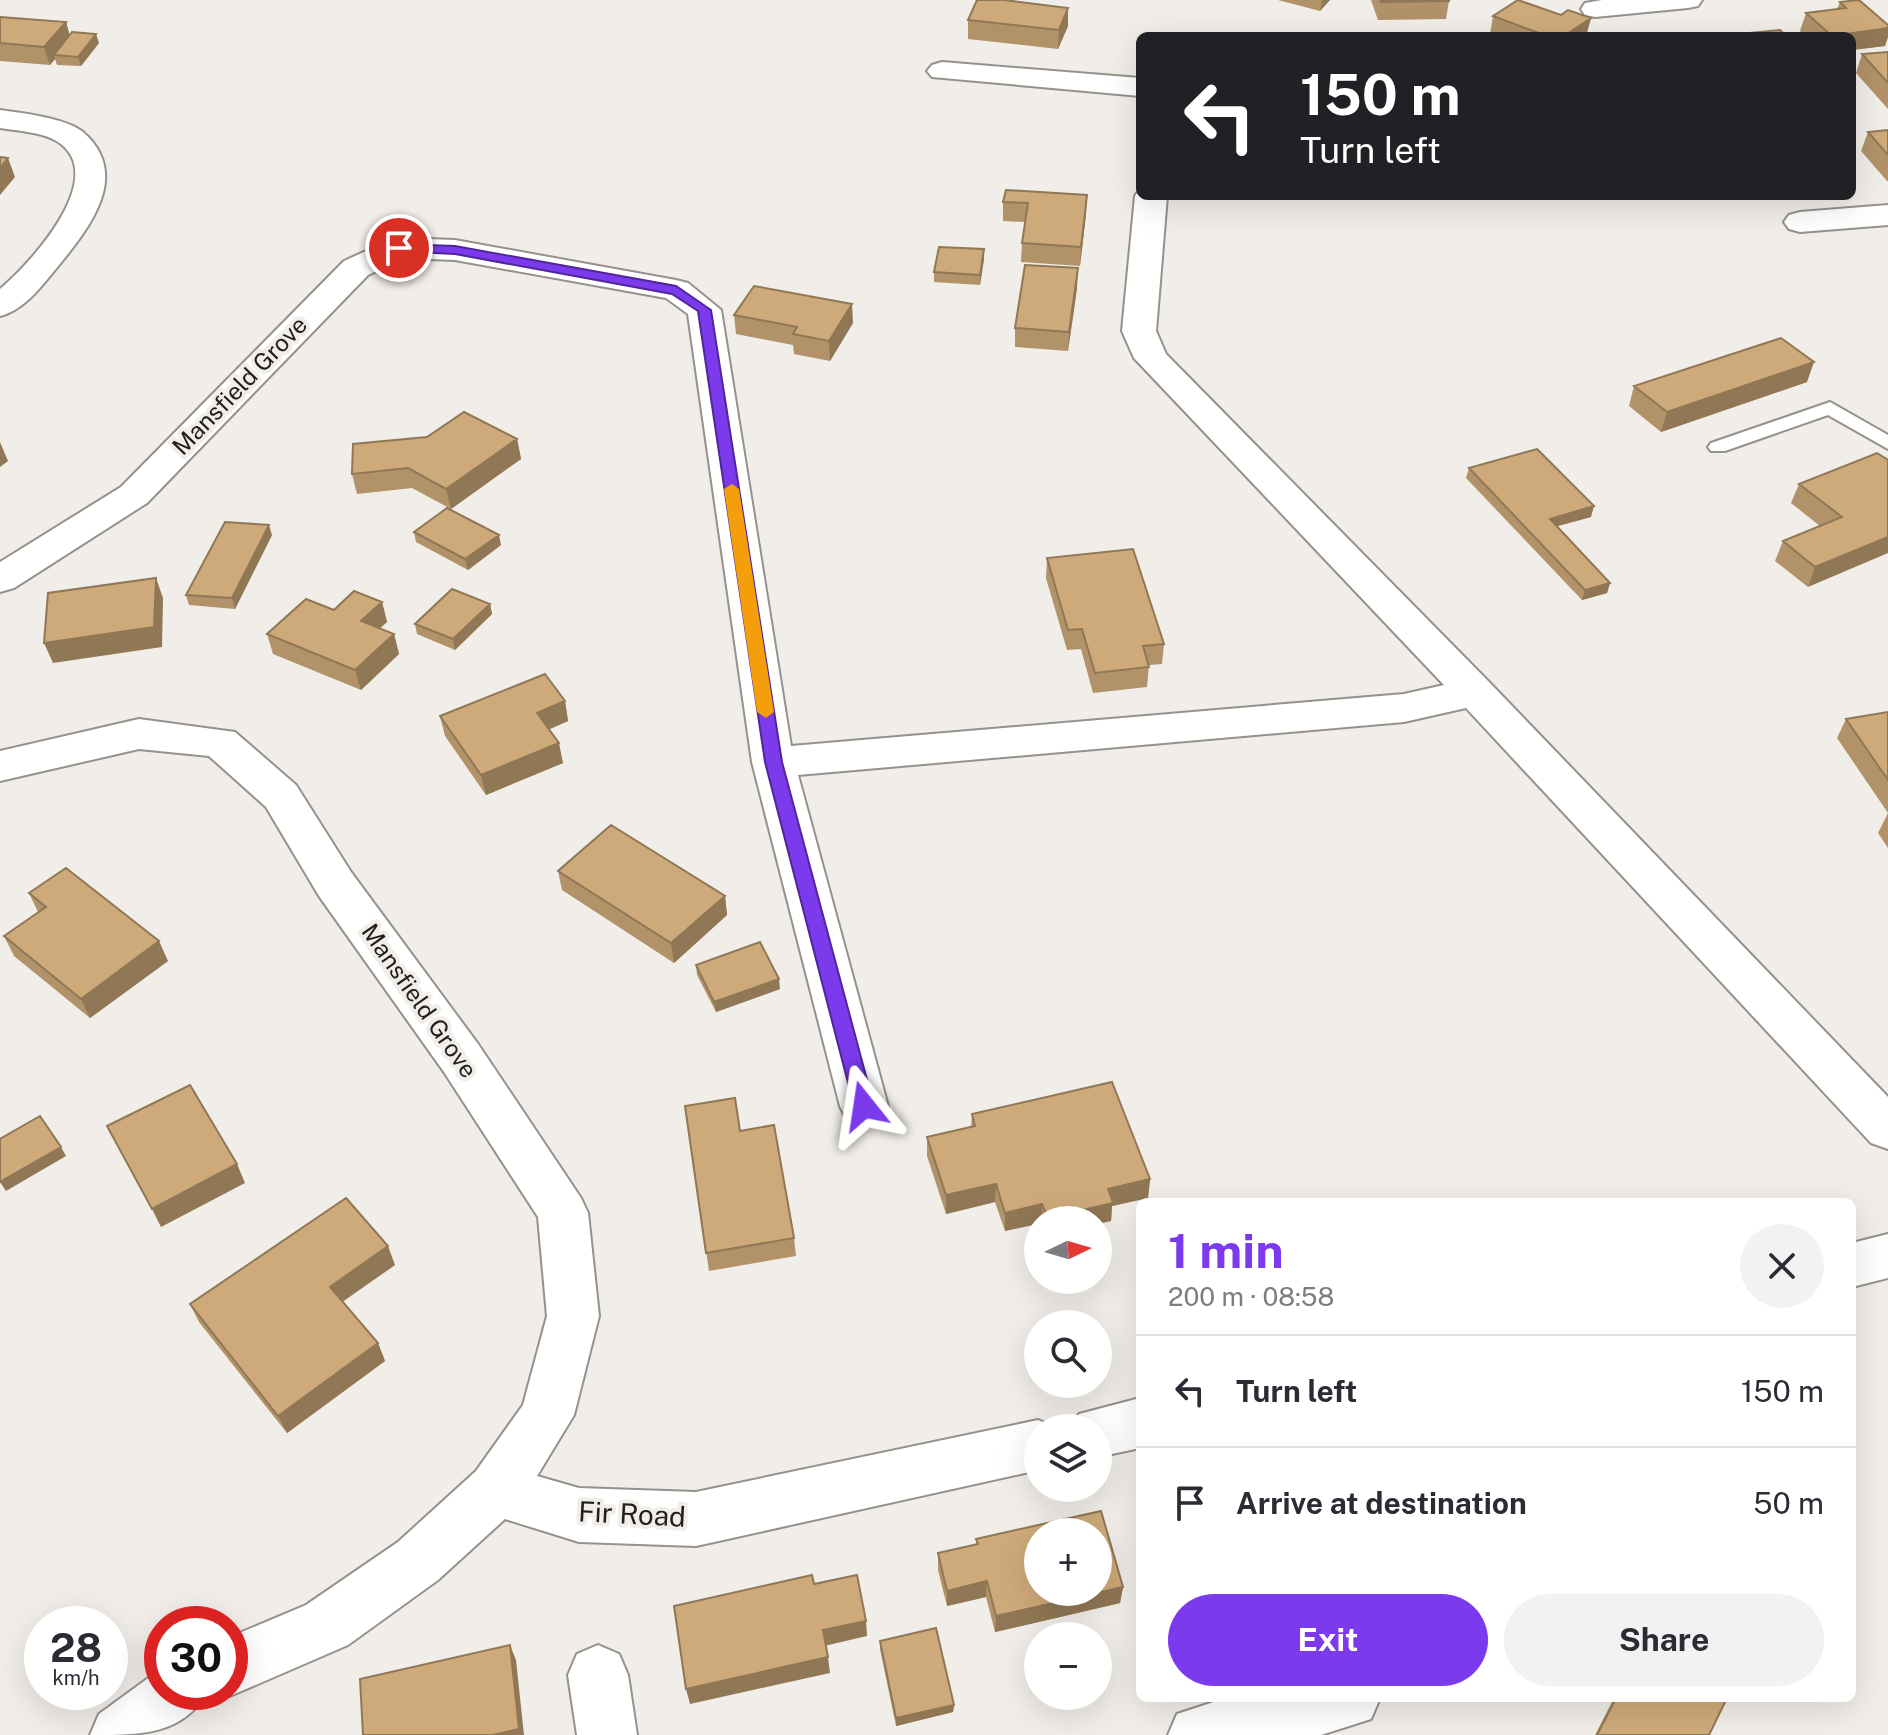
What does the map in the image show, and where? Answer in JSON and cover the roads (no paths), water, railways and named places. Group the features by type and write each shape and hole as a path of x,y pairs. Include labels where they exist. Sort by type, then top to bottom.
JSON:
{"street":[{"path":"1595,9 1688,0"},
{"path":"942,71 1136,87"},
{"path":"0,119 34,124 71,137 91,164 90,192 61,242 27,283 0,306"},
{"path":"1151,200 1139,331 1151,358 1475,692 1888,1129"},
{"path":"1800,222 1888,215"},
{"name":"Mansfield Grove","path":"0,579 134,495 356,268 399,248 455,250 676,290 704,310 773,762"},
{"path":"864,1106 773,762 1404,708 1475,692"},
{"name":"Mansfield Grove","path":"0,766 139,734 220,742 281,796 335,884 461,1058 563,1213 573,1316 547,1415 496,1490"},
{"path":"1856,1264 1888,1256"},
{"path":"1112,1429 1136,1424"},
{"name":"Fir Road","path":"496,1490 579,1515 696,1519 1024,1448"},
{"path":"248,1659 327,1625 418,1561 496,1490"},
{"path":"598,1675 607,1735"},
{"path":"1213,1721 1326,1702"},
{"path":"120,1735 153,1710"}],"lane":[{"path":"1718,447 1830,408 1888,443"}]}
